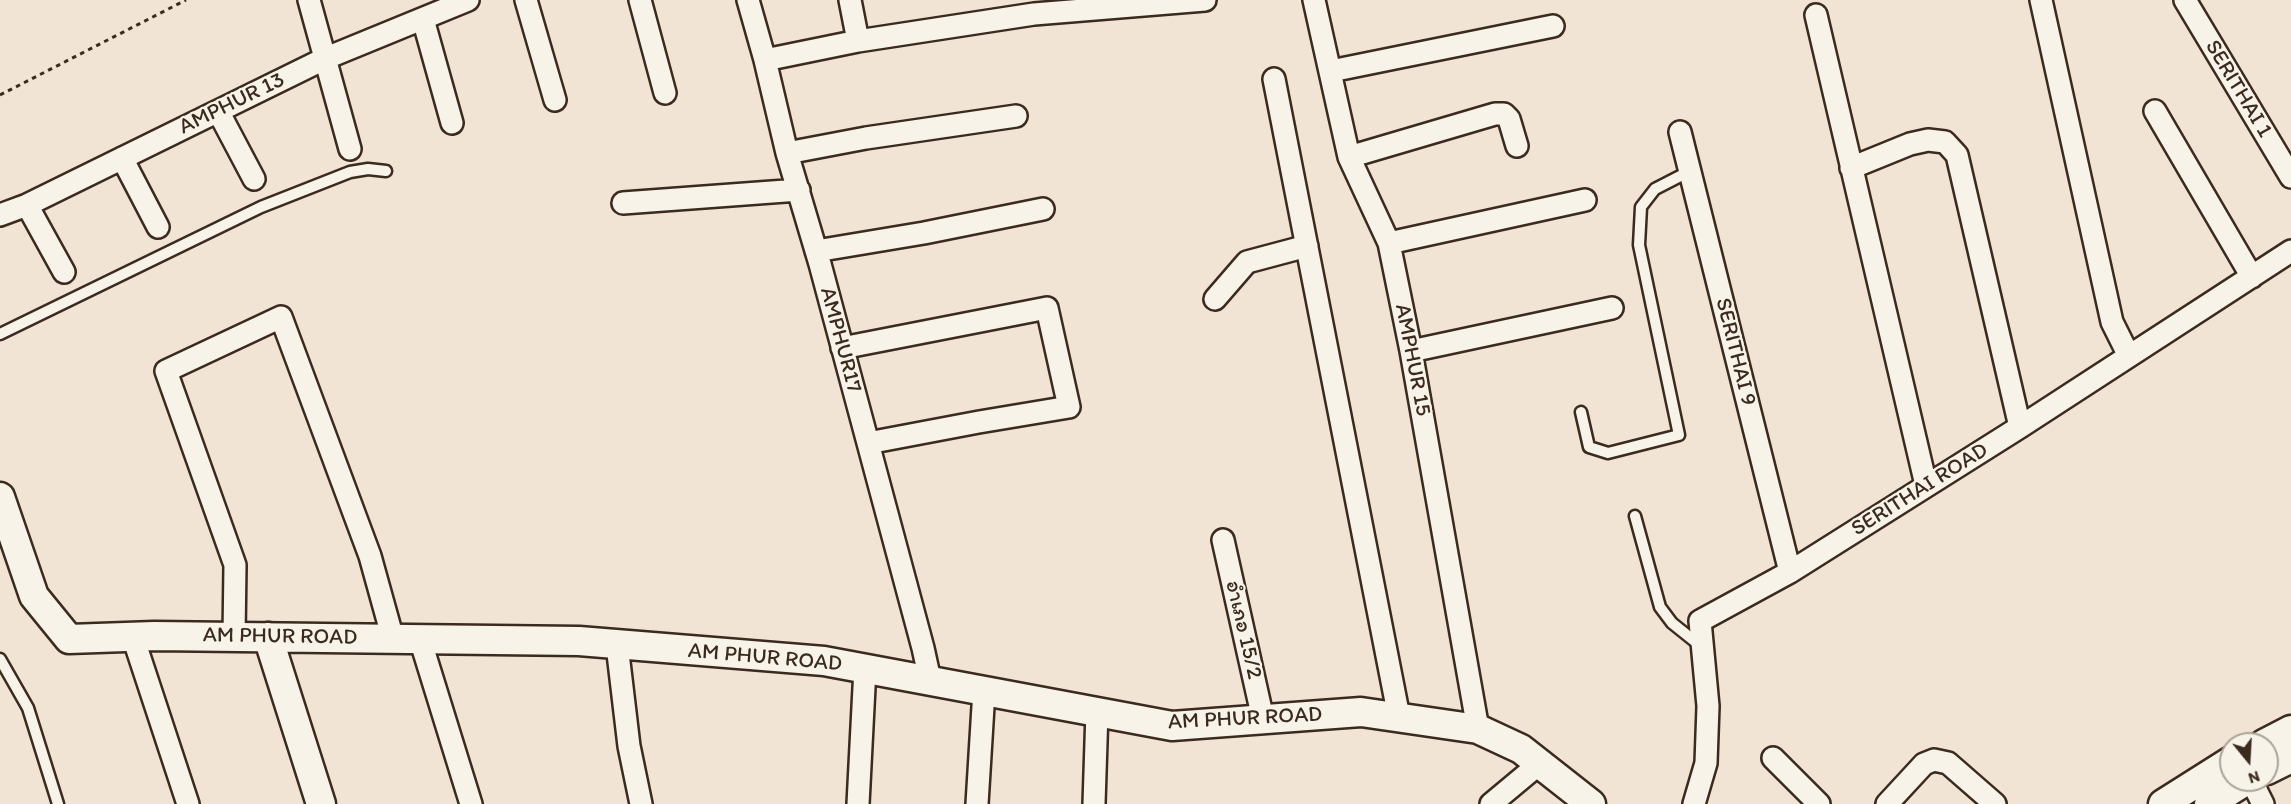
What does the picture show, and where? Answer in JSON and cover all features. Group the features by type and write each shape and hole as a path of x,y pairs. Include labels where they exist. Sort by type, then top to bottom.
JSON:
{"street":[{"path":"309,0 350,149"},
{"name":"AMPHUR 13","path":"0,215 27,205 324,59 468,0"},
{"path":"526,0 555,100"},
{"path":"640,0 665,93"},
{"name":"AMPHUR17","path":"748,0 787,153 816,251 930,680"},
{"path":"850,0 858,41"},
{"path":"765,60 858,41 1034,14 1205,0"},
{"name":"AMPHUR 15","path":"1314,0 1349,157 1389,243 1411,351 1478,729"},
{"path":"2041,0 2112,322 2129,356"},
{"name":"SERITHAI 1","path":"2185,0 2291,177"},
{"path":"1816,15 1926,485"},
{"path":"423,19 452,123"},
{"path":"1331,71 1553,26"},
{"path":"1274,80 1399,717"},
{"path":"218,111 254,179"},
{"path":"2155,111 2252,277"},
{"path":"1349,157 1495,114 1504,114 1509,118 1517,146"},
{"path":"787,153 866,138 1016,116"},
{"name":"SERITHAI 9","path":"1680,132 1790,572"},
{"path":"1851,168 1910,144 1928,140 1945,142 1957,155 2020,427"},
{"path":"122,158 158,226"},
{"path":"623,203 799,190"},
{"path":"1389,243 1585,200"},
{"path":"27,205 64,272"},
{"path":"816,251 924,233 1043,209"},
{"path":"1215,299 1247,262 1306,246"},
{"name":"SERITHAI ROAD","path":"1694,804 1706,763 1708,706 1700,621 1790,572 2020,427 2291,251"},
{"path":"842,348 1047,308 1069,407 868,443"},
{"path":"1411,351 1612,308"},
{"path":"234,637 235,565 166,371 281,317 370,556 407,639 471,804"},
{"name":"AM PHUR ROAD","path":"0,497 34,596 69,639 268,637 579,641 824,661 1172,726 1361,712 1478,729 1521,750 1591,804"},
{"name":"อำเภอ 15/2","path":"1223,540 1263,719"},
{"path":"133,637 188,804"},
{"path":"268,637 321,804"},
{"path":"617,645 628,746 641,804"},
{"path":"858,804 865,668"},
{"path":"977,804 984,690"},
{"path":"1094,804 1097,711"},
{"path":"1773,758 1818,804"},
{"path":"1887,804 1924,764 1934,760 1948,763 1995,804"},
{"path":"1491,804 1539,764"},
{"path":"2163,804 2219,769"},
{"path":"2209,804 2229,792"}],"lane":[{"path":"0,334 261,207 350,172 368,169 386,171"},
{"path":"1581,412 1589,447 1608,453 1679,435 1639,245 1641,207 1654,189 1690,171"},
{"path":"1635,516 1660,607 1672,623 1702,647"},
{"path":"0,659 28,708 58,804"}],"path":[{"path":"0,95 186,0"}]}
